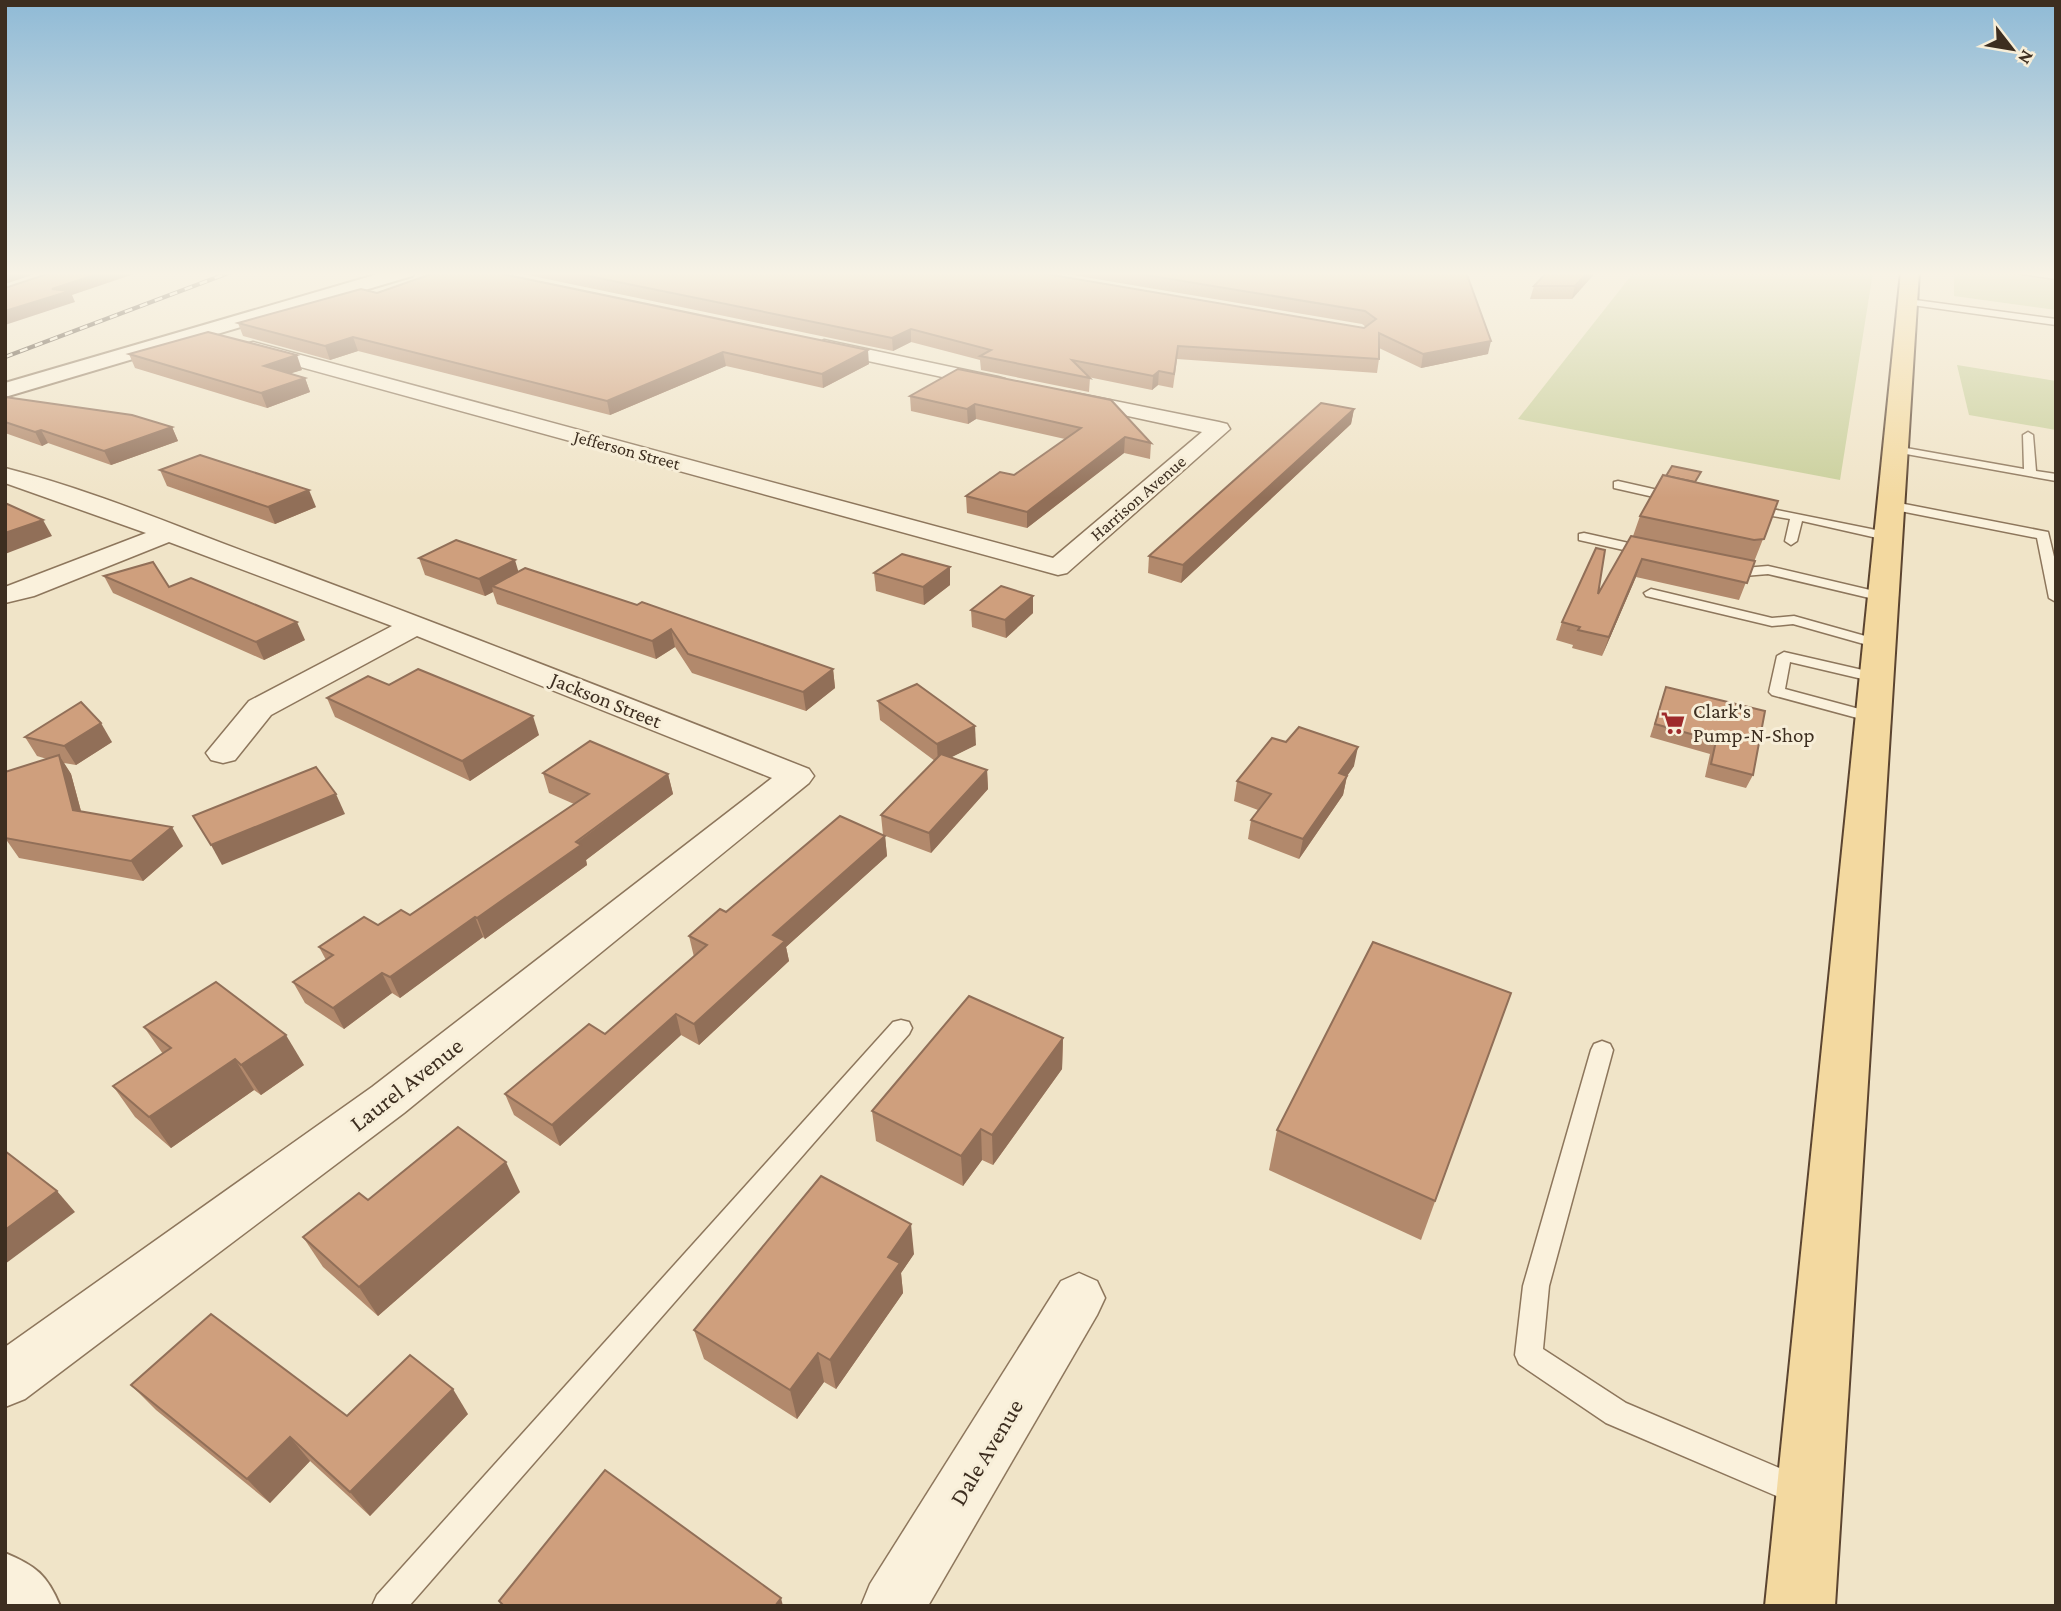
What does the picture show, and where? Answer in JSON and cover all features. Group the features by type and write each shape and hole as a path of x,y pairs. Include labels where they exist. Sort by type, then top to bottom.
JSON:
{"main road":[{"path":"1800,1606 1904,347"}],"street":[{"path":"5,390 146,347"},
{"name":"Jefferson Street","path":"252,347 1058,567"},
{"path":"829,347 1016,386"},
{"name":"Harrison Avenue","path":"1056,395 1219,429 1058,567"},
{"name":"Jackson Street","path":"5,475 55,489 416,625 797,776"},
{"path":"5,595 171,532"},
{"path":"223,753 260,708 416,625"},
{"name":"Laurel Avenue","path":"5,1380 388,1100 797,776"},
{"name":"Dale Avenue","path":"892,1606 1079,1298"},
{"path":"5,1587 25,1606"}],"lane":[{"path":"2028,435 2030,473"},
{"path":"1895,449 2056,478"},
{"path":"1618,485 1688,500"},
{"path":"1735,508 1797,516 1888,520 2043,535 2056,598"},
{"path":"1791,541 1797,516"},
{"path":"1584,537 1664,555"},
{"path":"1717,567 1744,572 1768,570 1882,597"},
{"path":"1651,593 1772,622 1794,620 1875,679"},
{"path":"1784,656 1875,679 1777,692 1784,656"},
{"path":"388,1606 901,1028"},
{"path":"1602,1050 1536,1286 1529,1355 1616,1413 1809,1495"}],"green space":[{"path":"1575,347 1861,347 1840,480 1518,419"},
{"path":"1957,365 2056,381 2056,430 1969,415"}],"building":[{"path":"153,347 267,347 297,355 264,366 305,378 261,393 129,354"},
{"path":"393,347 854,347 868,350 822,374 723,352 607,401"},
{"path":"980,347 1178,347 1174,374 1159,371 1153,376 1072,360 1090,378 980,356 991,350"},
{"path":"1196,347 1379,347 1379,359"},
{"path":"1409,347 1459,347 1423,354"},
{"path":"958,369 1111,400 1151,443 1125,437 1027,512 966,496 1000,472 1014,475 1081,428 975,404 967,409 910,396"},
{"path":"5,397 132,415 172,427 104,451 41,430 35,432 5,422"},
{"path":"1321,403 1354,409 1183,565 1149,556"},
{"path":"200,455 309,490 268,507 160,470"},
{"path":"1672,466 1701,472 1695,482 1666,476"},
{"path":"1663,475 1778,501 1764,539 1754,540 1640,516"},
{"path":"5,503 43,520 5,533"},
{"path":"1631,536 1755,561 1747,583 1642,559 1609,637 1578,630 1580,627 1562,622 1596,548 1605,550 1598,594"},
{"path":"456,540 515,560 479,579 419,558"},
{"path":"902,554 950,567 923,587 874,573"},
{"path":"153,562 169,587 191,578 297,622 256,642 104,576"},
{"path":"525,568 637,605 642,602 833,669 803,692 688,654 671,629 652,641 492,586"},
{"path":"1001,586 1033,596 1005,620 971,610"},
{"path":"418,669 533,716 462,761 327,698 368,676 389,685"},
{"path":"917,684 975,726 937,744 878,701"},
{"path":"1666,687 1765,711 1753,775 1711,764 1716,741 1655,724"},
{"path":"81,702 101,723 64,746 25,737"},
{"path":"1299,727 1358,747 1339,773 1347,776 1303,839 1251,820 1271,794 1237,781 1272,738 1286,742"},
{"path":"590,741 668,774 576,842 581,845 390,977 382,973 333,1008 293,982 333,955 319,947 364,917 378,925 401,910 410,915 589,794 543,773"},
{"path":"941,754 987,770 929,833 881,815"},
{"path":"59,755 73,810 172,827 131,861 5,838 5,772"},
{"path":"316,767 336,794 211,845 193,816"},
{"path":"840,816 885,836 773,935 785,941 694,1024 676,1014 552,1125 505,1094 589,1024 605,1034 707,945 689,936 720,909 726,912"},
{"path":"1373,942 1511,993 1435,1201 1277,1130"},
{"path":"216,982 286,1035 241,1065 235,1059 149,1117 113,1086 171,1048 144,1027"},
{"path":"969,996 1063,1038 992,1135 981,1129 961,1156 872,1111"},
{"path":"458,1127 506,1162 359,1287 303,1237 359,1193 368,1200"},
{"path":"5,1151 57,1191 5,1230"},
{"path":"821,1176 911,1224 888,1257 900,1263 830,1360 818,1353 790,1390 694,1330"},
{"path":"211,1314 347,1416 410,1355 453,1389 350,1492 290,1437 247,1479 131,1385"},
{"path":"605,1470 781,1598 775,1606 504,1606 499,1601"}],"railway":[{"path":"5,357 31,347"}],"place":[{"name":"Clark's Pump-N-Shop","path":"1673,723"}]}
